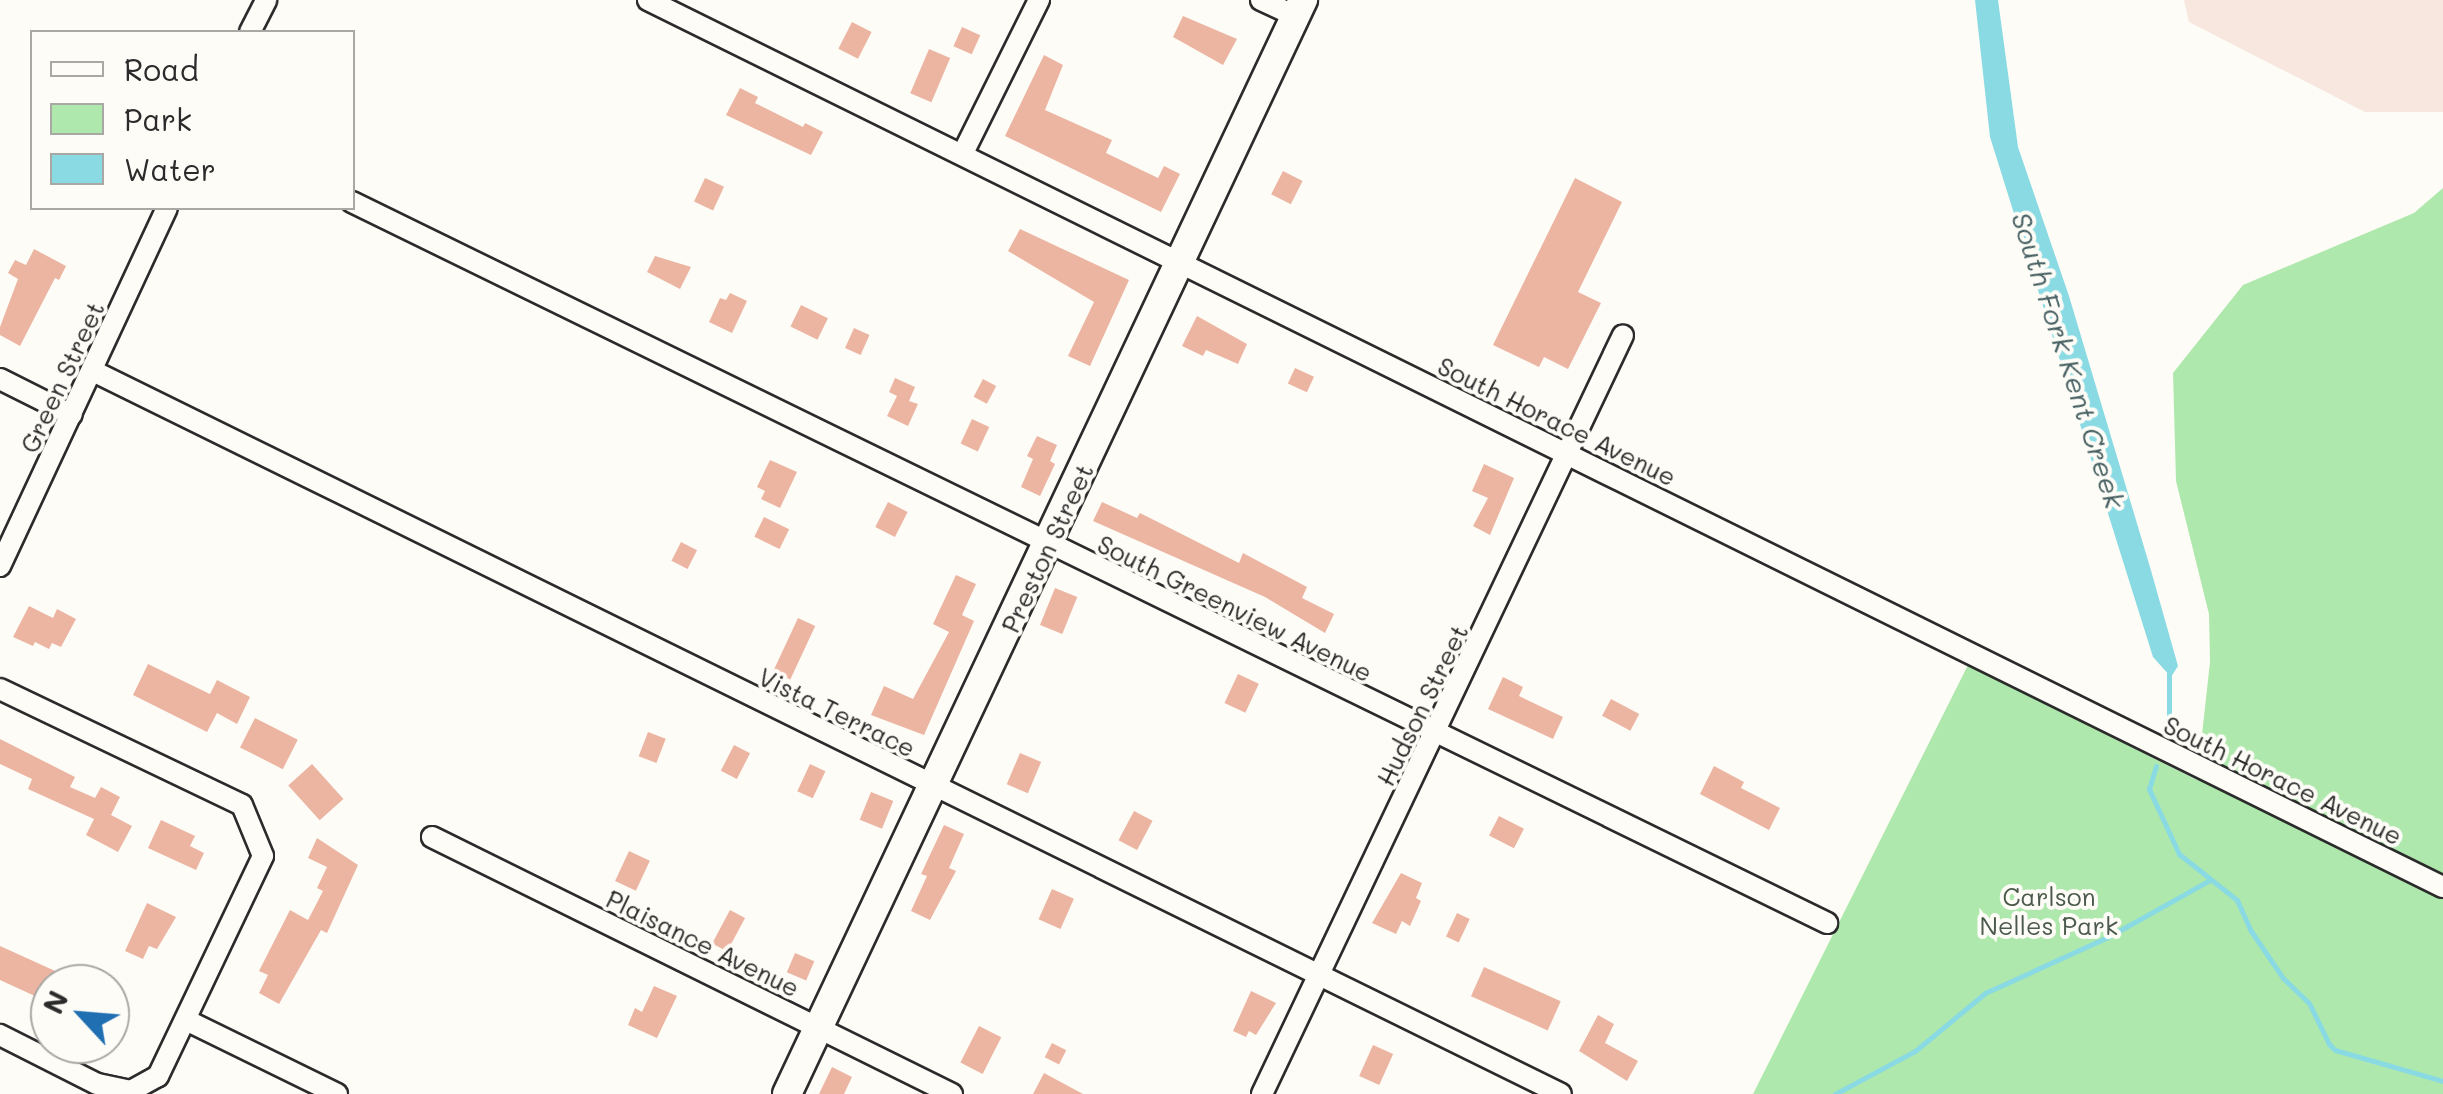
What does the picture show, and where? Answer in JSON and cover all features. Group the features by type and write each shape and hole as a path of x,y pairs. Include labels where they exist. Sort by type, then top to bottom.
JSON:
{"street":[{"path":"251,30 266,0"},
{"name":"South Horace Avenue","path":"648,0 2443,887"},
{"path":"963,153 1039,0"},
{"path":"1261,0 1299,8"},
{"name":"Preston Street","path":"787,1094 1299,8"},
{"name":"South Greenview Avenue","path":"355,203 1827,923"},
{"name":"Green Street","path":"0,566 166,210"},
{"name":"Hudson Street","path":"1262,1094 1623,335"},
{"name":"Vista Terrace","path":"93,370 1561,1094"},
{"path":"0,380 72,415"},
{"path":"0,689 242,805 263,856 188,1021 158,1076 131,1092 98,1084 0,1034"},
{"name":"Plaisance Avenue","path":"432,837 952,1094"},
{"path":"188,1021 337,1094"}],"shaded area":[{"path":"2184,0 2443,0 2443,112 2365,112 2189,22"}],"green space":[{"name":"Carlson Nelles Park","path":"2443,188 2443,1094 1753,1094 1968,665 2197,780 2210,662 2209,614 2176,481 2173,373 2243,285 2414,213"}],"water":[{"path":"1975,0 1998,0 2018,147 2069,296 2150,567 2178,666 2171,677 2153,657 1990,137"}],"building":[{"path":"1183,16 1237,39 1223,65 1173,37"},
{"path":"852,22 872,32 858,59 838,49"},
{"path":"962,27 980,35 972,54 953,46"},
{"path":"929,49 950,58 931,102 910,93"},
{"path":"1044,55 1063,65 1045,110 1112,140 1106,153 1158,178 1164,166 1180,174 1161,212 1005,136"},
{"path":"740,88 758,97 755,103 803,127 805,123 823,132 811,155 726,115"},
{"path":"1283,171 1303,181 1291,204 1271,194"},
{"path":"705,178 724,187 713,210 694,202"},
{"path":"1575,178 1622,202 1578,292 1601,303 1568,369 1544,357 1539,367 1493,345"},
{"path":"1020,229 1129,280 1090,366 1068,356 1094,302 1008,251"},
{"path":"34,249 66,266 59,280 55,278 20,346 0,335 0,327 18,279 8,273 15,260 26,265"},
{"path":"655,256 691,267 680,289 647,272"},
{"path":"730,293 747,301 732,333 709,322 720,298 726,300"},
{"path":"801,305 828,318 817,340 790,327"},
{"path":"1197,316 1247,344 1238,364 1206,350 1203,356 1182,346"},
{"path":"854,328 870,335 861,355 845,348"},
{"path":"1295,368 1314,377 1307,392 1288,383"},
{"path":"895,378 915,387 909,401 918,404 908,426 887,416 897,396 889,392"},
{"path":"983,379 996,386 987,404 974,397"},
{"path":"972,419 989,427 978,452 961,443"},
{"path":"1037,436 1057,445 1050,461 1055,464 1040,496 1021,487 1033,459 1027,456"},
{"path":"770,460 797,472 780,508 761,499 765,491 757,487"},
{"path":"1484,464 1514,478 1490,535 1473,526 1488,498 1472,491"},
{"path":"888,502 908,512 895,537 875,527"},
{"path":"1102,502 1137,518 1140,513 1239,563 1243,553 1307,587 1302,598 1334,614 1325,633 1265,597 1093,521"},
{"path":"764,517 789,529 780,549 754,537"},
{"path":"681,542 697,550 688,569 671,561"},
{"path":"956,575 976,584 962,615 974,621 924,735 871,715 884,686 913,699 949,632 933,624"},
{"path":"1055,588 1077,597 1062,634 1040,625"},
{"path":"29,606 53,618 57,609 76,619 61,647 52,643 49,649 35,642 33,646 13,637"},
{"path":"798,618 815,626 790,680 773,671"},
{"path":"148,664 210,694 217,680 250,697 237,724 217,713 207,732 133,695"},
{"path":"1238,674 1259,684 1245,713 1224,703"},
{"path":"1503,677 1523,687 1519,696 1563,717 1553,739 1488,709"},
{"path":"1611,699 1639,714 1630,731 1602,716"},
{"path":"255,718 298,740 283,769 240,747"},
{"path":"648,732 666,739 656,763 639,756"},
{"path":"0,739 75,777 70,787 95,798 101,787 120,797 111,815 132,826 118,852 86,835 94,819 28,789 32,779 0,764"},
{"path":"734,745 750,753 737,779 721,771"},
{"path":"1020,753 1041,762 1028,793 1007,784"},
{"path":"312,764 343,799 320,820 288,785"},
{"path":"810,764 825,771 813,798 797,791"},
{"path":"1714,766 1744,782 1741,788 1780,808 1769,830 1700,794"},
{"path":"871,792 893,801 882,829 860,820"},
{"path":"1134,811 1153,821 1137,850 1119,840"},
{"path":"1499,816 1524,829 1514,848 1489,836"},
{"path":"161,820 195,836 190,846 204,853 196,870 148,848"},
{"path":"944,825 964,834 949,868 956,871 930,920 911,911 927,876 921,874"},
{"path":"317,838 358,865 327,933 321,930 279,1004 259,993 268,975 259,971 290,910 308,920 323,891 317,888 327,867 308,858"},
{"path":"629,851 650,861 636,891 615,881"},
{"path":"1401,873 1422,883 1416,898 1421,901 1410,926 1402,921 1396,934 1372,923"},
{"path":"1052,889 1074,899 1061,929 1039,919"},
{"path":"147,903 176,917 157,949 149,946 143,959 125,951"},
{"path":"730,910 745,918 727,952 712,944"},
{"path":"1457,913 1470,919 1459,942 1446,937"},
{"path":"0,946 40,964 30,964 30,994 0,980"},
{"path":"795,953 814,961 806,981 787,972"},
{"path":"1484,967 1561,1001 1548,1030 1471,996"},
{"path":"654,986 677,996 657,1038 628,1025 635,1008 642,1012"},
{"path":"1251,991 1276,1003 1256,1035 1249,1031 1246,1037 1233,1031"},
{"path":"1598,1015 1614,1024 1605,1043 1638,1061 1627,1081 1579,1051"},
{"path":"979,1026 1001,1037 983,1074 960,1063"},
{"path":"1052,1043 1066,1050 1059,1065 1045,1057"},
{"path":"1373,1045 1393,1054 1379,1085 1359,1076"},
{"path":"832,1067 852,1077 844,1094 819,1094"},
{"path":"1044,1073 1083,1094 1033,1094"}],"waterway":[{"name":"South Fork Kent Creek","path":"2169,673 2169,715"},
{"name":"South Fork Kent Creek","path":"2156,766 2149,789 2179,854 2237,900 2251,931 2283,978 2309,1003 2329,1044 2335,1050 2443,1081"},
{"path":"1835,1094 1915,1051 1985,993 2108,937 2210,880"}]}
